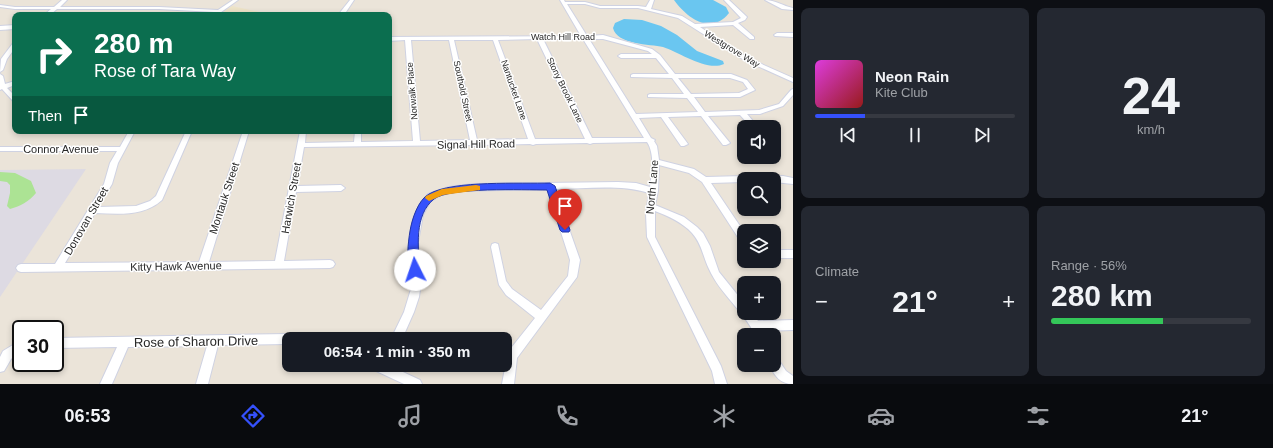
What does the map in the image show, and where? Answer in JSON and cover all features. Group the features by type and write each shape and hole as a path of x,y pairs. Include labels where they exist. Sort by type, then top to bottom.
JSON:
{"street":[{"path":"51,12 65,0"},
{"path":"218,12 236,0"},
{"path":"343,12 352,0"},
{"path":"648,9 652,0"},
{"path":"694,26 734,23 743,19 744,17 726,0"},
{"path":"767,0 784,8 793,9"},
{"name":"Westgrove Way","path":"563,2 587,2 597,6 628,6 662,12 694,26 746,59 793,80"},
{"name":"North Lane","path":"563,2 651,140 656,162 654,191 648,223 651,237 716,370 721,384"},
{"path":"1,7 174,9 206,12"},
{"path":"88,12 92,8"},
{"path":"127,12 130,8"},
{"path":"171,12 174,9"},
{"path":"734,23 752,38"},
{"path":"0,28 12,27"},
{"path":"778,35 793,35"},
{"name":"Stony Brook Lane","path":"539,37 590,142"},
{"name":"Watch Hill Road","path":"392,39 585,37 611,39 650,50 658,56 691,96 726,143"},
{"name":"Southold Street","path":"452,38 474,144"},
{"name":"Nantucket Lane","path":"495,38 533,143"},
{"name":"Norwalk Place","path":"408,39 417,144"},
{"path":"0,70 4,59 12,48"},
{"path":"621,56 658,56"},
{"path":"0,76 1,87 12,97"},
{"path":"634,76 731,76 744,81 752,90 740,95 650,96"},
{"path":"1,87 12,83"},
{"path":"635,116 743,114 772,109 780,105 792,95"},
{"path":"743,114 749,120"},
{"path":"663,115 684,144"},
{"name":"Donovan Street","path":"58,267 108,184 112,169 130,134"},
{"path":"92,210 140,208 154,203 159,198 188,134"},
{"name":"Montauk Street","path":"203,265 245,134"},
{"name":"Harwich Street","path":"279,264 302,134"},
{"path":"357,145 358,134"},
{"name":"Signal Hill Road","path":"300,145 474,144 651,140"},
{"name":"Connor Avenue","path":"0,150 122,149"},
{"path":"656,162 691,171 705,180 737,228"},
{"path":"705,180 737,179"},
{"path":"781,179 793,181"},
{"path":"399,332 411,305 416,284 413,242 416,220 425,203 431,196 442,192 464,188 550,186 618,185 636,186 654,191"},
{"path":"508,384 512,356 572,277 575,260 550,186"},
{"path":"292,189 341,188"},
{"path":"651,209 677,218 698,233 709,255 712,268 724,287 737,302"},
{"path":"495,247 500,273 509,292 541,316"},
{"path":"781,254 793,254"},
{"name":"Kitty Hawk Avenue","path":"21,268 330,264"},
{"path":"772,328 793,325"},
{"name":"Rose of Sharon Drive","path":"106,384 124,343 282,339"},
{"path":"202,384 214,340"},
{"path":"64,343 124,343"},
{"path":"0,367 7,355 12,351"},
{"path":"392,372 416,384"},
{"path":"780,372 793,382"}],"shaded area":[{"path":"232,6 259,12 223,12"},
{"path":"86,169 0,297 0,170"}],"green space":[{"path":"0,172 15,173 31,181 36,193 24,203 10,209 7,206 10,185 7,182 0,181"}],"water":[{"path":"674,0 713,0 726,7 729,13 722,20 707,24 692,18 679,7"},
{"path":"624,19 642,20 661,26 677,35 697,51 723,61 724,64 717,66 701,63 670,49 627,41 616,34 613,28 615,23"}],"slow traffic":[{"path":"429,198 442,192 464,188 476,188"}],"route":[{"path":"415,270 413,242 416,220 425,203 431,196 442,192 464,188 550,186 565,230"}]}
